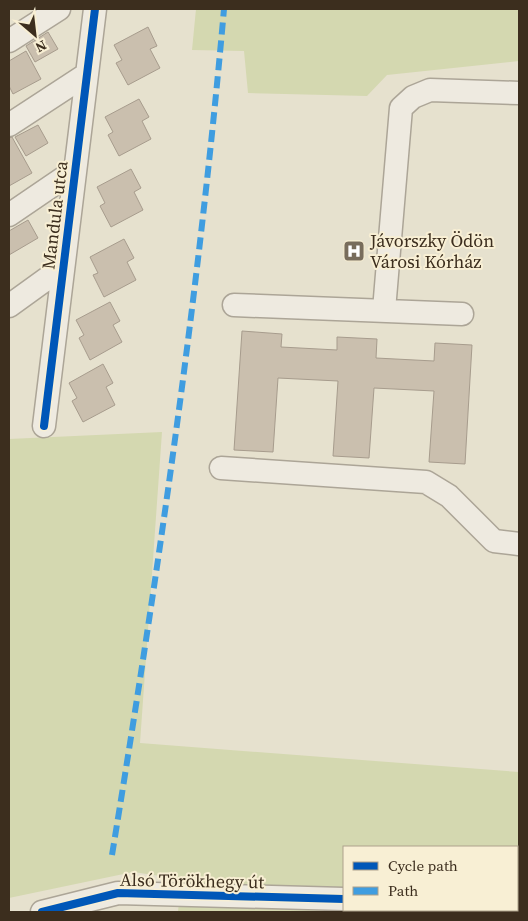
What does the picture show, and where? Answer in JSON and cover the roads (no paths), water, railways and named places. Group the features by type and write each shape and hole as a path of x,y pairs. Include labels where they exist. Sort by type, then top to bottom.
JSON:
{"street":[{"path":"9,41 59,9"},
{"name":"Mandula utca","path":"44,426 95,9"},
{"path":"9,125 87,74"},
{"path":"384,310 401,108 413,97 430,90 519,93"},
{"path":"9,215 75,170"},
{"path":"9,306 63,267"},
{"path":"234,305 462,314"},
{"path":"222,468 426,482 449,496 494,541 519,544"},
{"name":"Alsó Törökhegy út","path":"42,912 118,893 343,899"}],"place":[{"name":"Jávorszky Ödön Városi Kórház","path":"354,251"}]}
